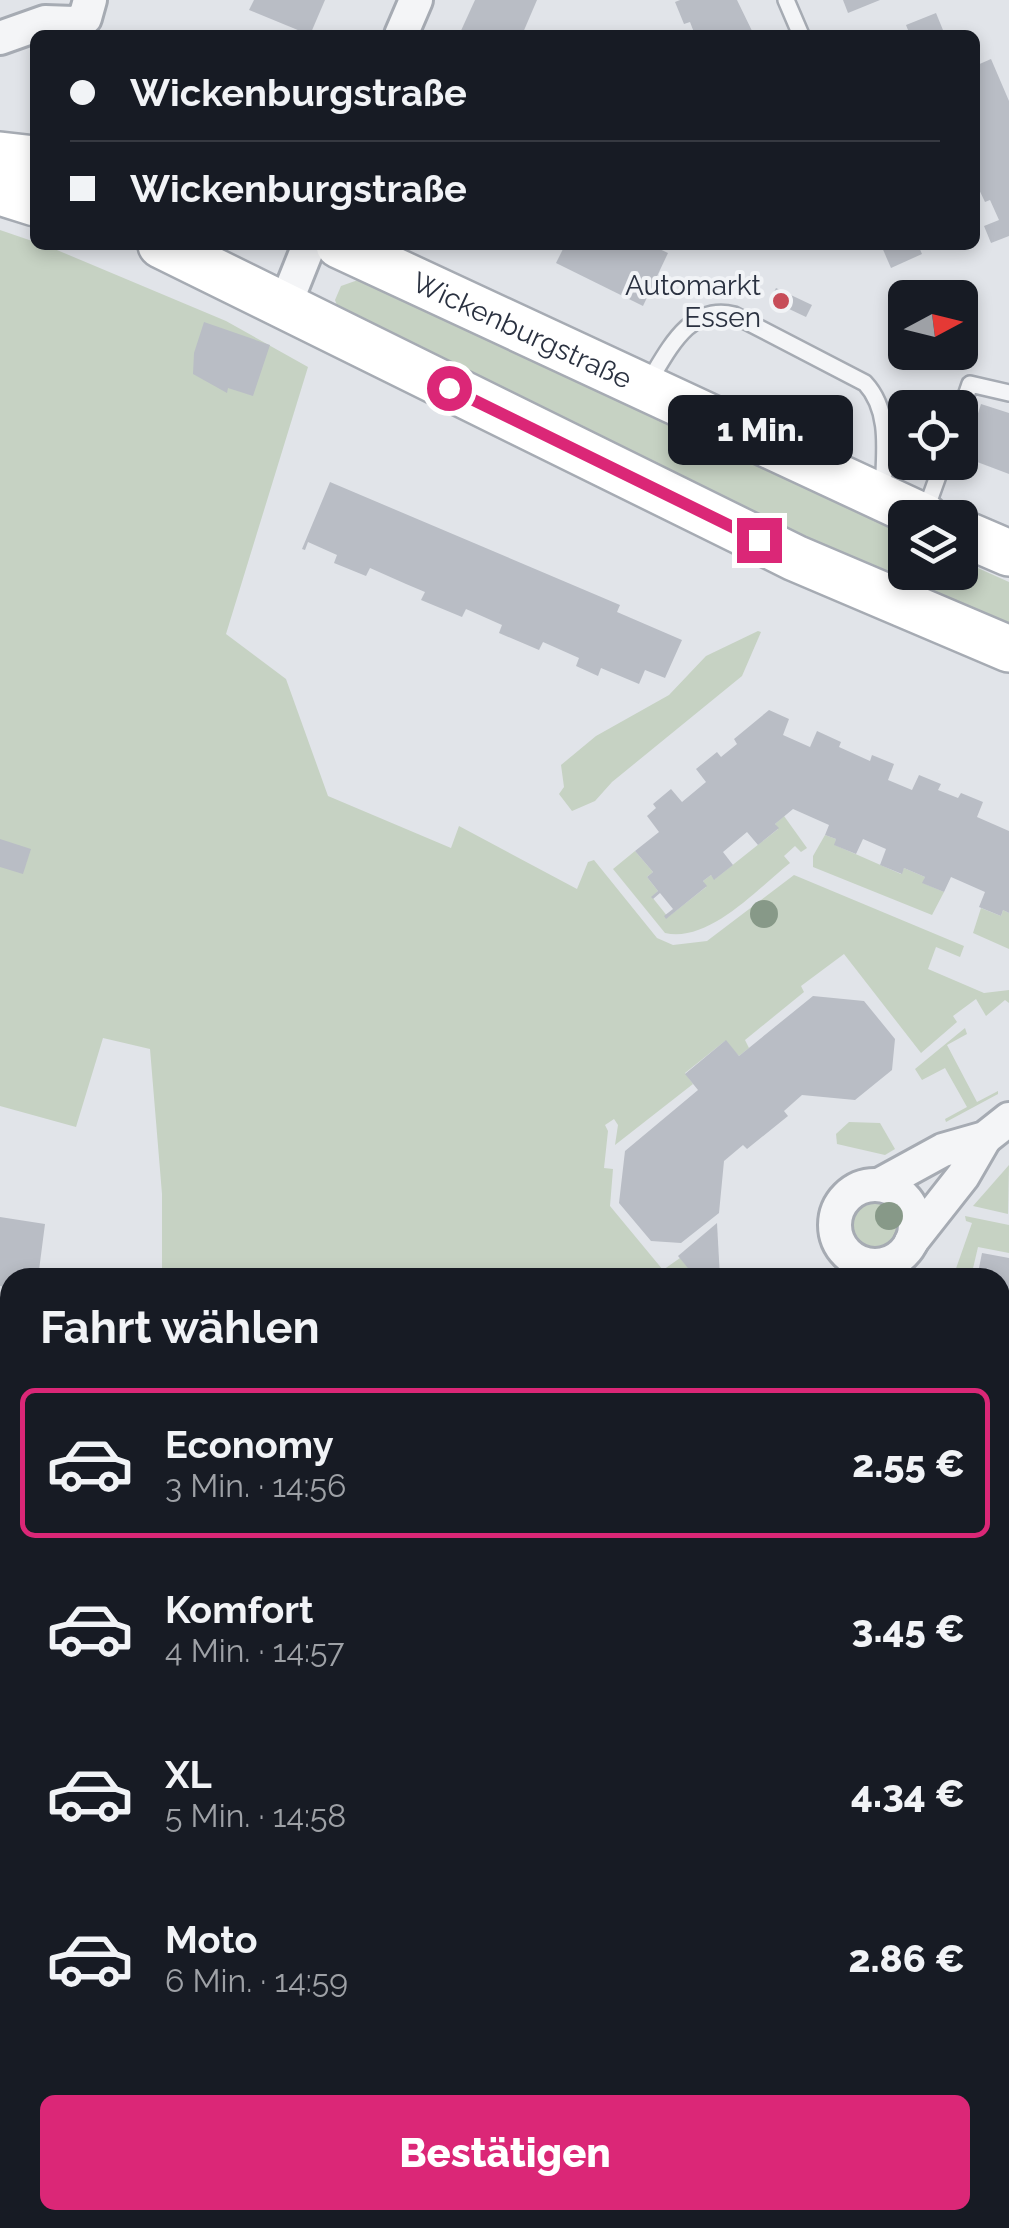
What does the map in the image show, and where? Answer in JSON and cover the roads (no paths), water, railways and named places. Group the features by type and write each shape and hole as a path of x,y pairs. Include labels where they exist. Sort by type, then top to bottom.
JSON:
{"main road":[{"path":"0,155 30,158"},
{"path":"0,192 30,201"},
{"path":"172,250 795,558 1009,649"},
{"name":"Wickenburgstraße","path":"350,250 891,500"},
{"path":"978,540 1009,554"}],"street":[{"path":"0,38 45,22 74,23 84,18 90,0"},
{"path":"403,30 416,0"},
{"path":"285,304 307,250"},
{"path":"879,1185 938,1142 997,1129"},
{"path":"911,1242 915,1225 906,1200 895,1190 879,1185 858,1188 841,1204 835,1226 842,1247 858,1261 880,1264 899,1256 911,1242 953,1190 997,1129"}],"lane":[{"path":"786,0 799,30"},
{"path":"646,386 684,328 710,313 734,315 865,383 874,392 883,420 883,496"},
{"path":"968,390 970,384 1009,393"}],"place":[{"name":"Automarkt Essen","path":"781,301"}]}
